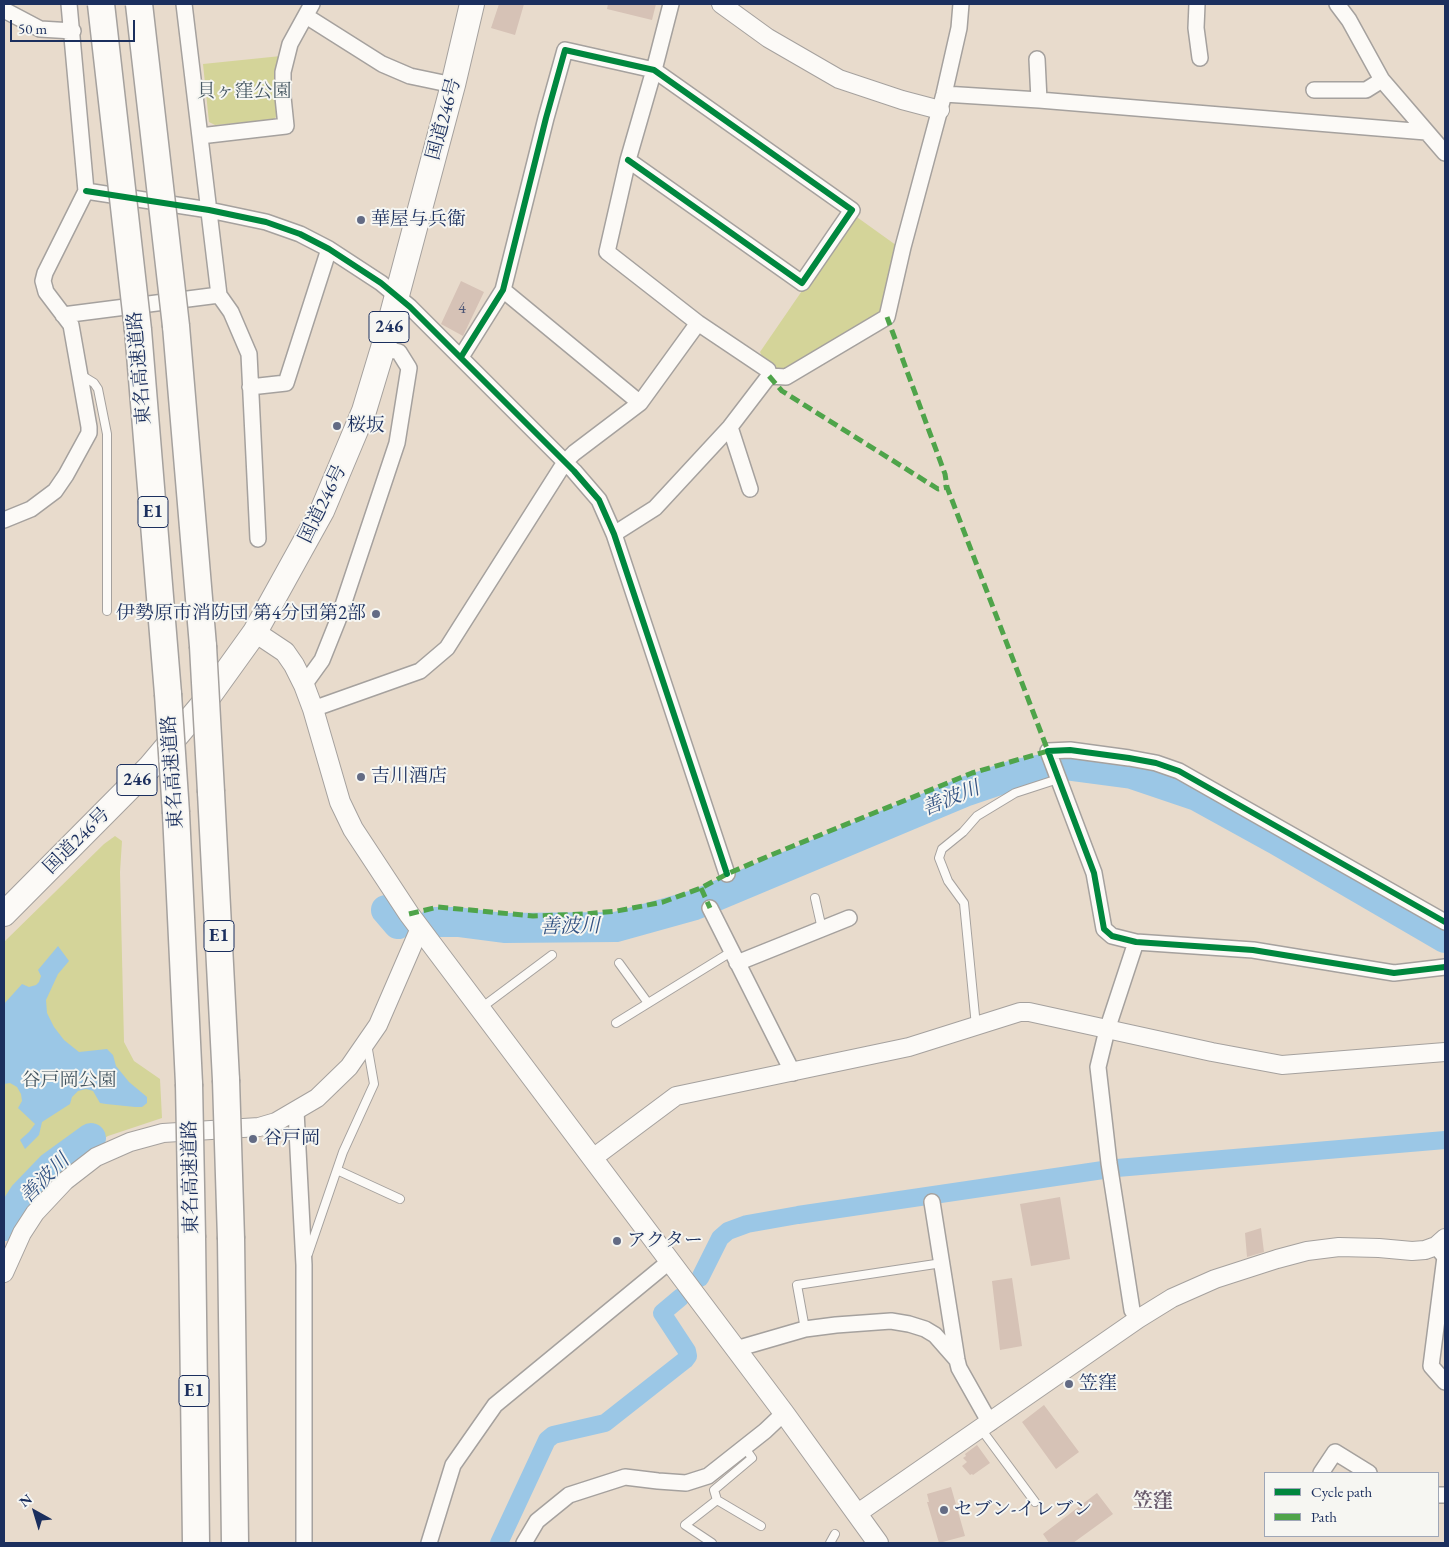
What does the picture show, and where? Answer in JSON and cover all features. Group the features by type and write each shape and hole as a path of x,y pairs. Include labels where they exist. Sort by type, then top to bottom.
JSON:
{"highway":[{"name":"東名高速道路","path":"101,4 138,330 176,813 189,1084 196,1543"},
{"name":"東名高速道路","path":"139,4 176,326 203,646 226,1080 231,1239 235,1543"},
{"name":"国道246号","path":"4,914 150,767 204,703 255,632 322,511 364,411 383,348 453,85 472,4"}],"main road":[{"path":"255,632 285,652 304,685 313,709 340,802 353,829 420,928 784,1413 878,1543"}],"street":[{"path":"4,520 31,509 55,491 87,438 89,427 72,330 46,292 43,281 86,191 70,4"},
{"path":"184,4 219,295 231,312 248,354 258,540"},
{"path":"614,534 655,508 730,427 769,376 768,370 698,323 606,252 628,160 671,4"},
{"path":"720,4 768,38 839,79 902,100 942,102 1039,100 1426,132"},
{"path":"769,376 786,377 887,317 903,247 942,102 959,28 961,4"},
{"path":"1197,4 1196,28 1200,58"},
{"path":"1337,4 1349,20 1382,80 1445,153"},
{"path":"4,10 40,29 73,31"},
{"path":"200,136 286,126 283,72 290,44 309,10 382,64 410,76 453,85"},
{"path":"461,358 504,290 546,118 565,50 654,70 852,210 802,284 628,160"},
{"path":"1037,59 1039,100"},
{"path":"1314,90 1366,90 1382,80"},
{"path":"86,191 209,210 266,222 300,234 329,249 397,296 565,462 599,500 614,534 727,874"},
{"path":"250,387 286,384 329,249"},
{"path":"504,290 640,403"},
{"path":"63,315 219,295"},
{"path":"313,709 420,671 447,648 565,462 574,453 640,403 698,323"},
{"path":"304,685 322,660 338,620 397,443 409,368 400,352 383,348"},
{"path":"730,427 750,489"},
{"path":"1445,922 1179,771 1156,763 1129,758 1070,750 1048,751 1094,873 1104,929 1112,936 1136,942 1253,950 1394,973 1445,967"},
{"path":"710,908 793,1073"},
{"path":"734,958 822,929 849,918"},
{"path":"4,1273 22,1233 35,1213 65,1181 96,1158 113,1149 163,1133 259,1127 276,1122 317,1098 349,1067 378,1025 420,928"},
{"path":"1136,942 1107,1030 1098,1067 1109,1163 1132,1310 1138,1319"},
{"path":"593,1158 676,1096 793,1073 909,1047 1020,1012 1029,1012 1212,1052 1282,1065 1445,1052"},
{"path":"296,1111 304,1265 304,1543"},
{"path":"932,1202 957,1360 986,1426"},
{"path":"858,1513 1138,1319 1172,1298 1214,1279 1308,1251 1339,1247 1412,1251 1425,1250 1441,1242 1445,1257 1431,1366 1445,1382"},
{"path":"429,1543 453,1465 495,1405 670,1261"},
{"path":"736,1349 805,1330 836,1325 891,1322 909,1324 925,1329 935,1335 957,1360"},
{"path":"524,1543 537,1521 569,1496 625,1477 658,1482 686,1483 708,1476 745,1448 784,1413"},
{"path":"1323,1472 1335,1452 1367,1472"}],"lane":[{"path":"79,373 98,388 107,434 107,611"},
{"path":"976,1026 964,903 948,881 939,858 942,849 963,832 977,816 1015,793 1056,775"},
{"path":"815,898 822,929"},
{"path":"480,1009 552,955"},
{"path":"616,1023 648,1003 734,958"},
{"path":"619,963 648,1003"},
{"path":"304,1265 343,1152 374,1084 367,1042"},
{"path":"337,1170 400,1199"},
{"path":"805,1330 797,1286 942,1263"},
{"path":"986,1426 1035,1502"},
{"path":"745,1448 752,1458 714,1490 716,1500 761,1526"},
{"path":"712,1543 685,1525 716,1500"},
{"path":"830,1543 835,1534"}],"green space":[{"name":"貝ヶ窪公園","path":"281,56 279,114 273,120 215,125 209,122 203,64"},
{"path":"854,215 900,248 883,316 780,373 765,363 760,352"},
{"name":"谷戸岡公園","path":"115,836 122,841 120,872 124,1042 134,1061 160,1079 162,1118 108,1136 78,1153 52,1174 32,1195 4,1241 4,942 104,844"}],"water":[{"path":"58,946 69,961 58,974 46,1000 47,1013 54,1027 64,1040 79,1052 107,1049 113,1055 116,1066 129,1082 147,1097 147,1103 142,1107 135,1107 100,1103 93,1091 86,1089 78,1091 72,1097 70,1104 42,1122 39,1135 25,1149 20,1140 35,1124 18,1108 22,1101 17,1087 10,1083 4,1084 4,1004 22,984 29,987 39,982 41,976 38,970"}],"building":[{"path":"499,4 524,4 515,35 491,28"},
{"path":"608,4 656,4 652,20 607,9"},
{"path":"461,281 484,292 463,336 441,324"},
{"path":"1060,1197 1070,1259 1031,1266 1020,1204"},
{"path":"1261,1228 1264,1252 1247,1257 1245,1233"},
{"path":"1012,1278 1022,1346 1000,1350 992,1281"},
{"path":"1044,1405 1079,1452 1056,1469 1022,1422"},
{"path":"977,1445 990,1463 973,1475 970,1475 962,1466 967,1462 963,1458 966,1456 965,1454"},
{"path":"951,1487 965,1536 939,1543 927,1502 929,1502 927,1494"},
{"path":"1097,1493 1113,1514 1073,1543 1049,1543 1043,1534"}],"waterway":[{"name":"善波川","path":"434,922 458,922 504,928 616,927 695,905 967,791 1017,774 1064,765 1132,774 1197,796 1445,938"},
{"name":"善波川","path":"386,910 398,924"},
{"name":"善波川","path":"4,1226 24,1195 51,1167 91,1138"},
{"path":"1117,1168 1445,1140"},
{"path":"700,1278 720,1238 728,1231 747,1224 1103,1170"},
{"path":"499,1543 547,1440 553,1435 605,1423 688,1356 687,1351 662,1313 681,1297"}],"marked path":[{"path":"409,914 438,907 533,916 585,914 617,911 663,902 701,888 727,874 771,855 972,773 1048,751 947,487 945,474 887,317"},
{"path":"769,376 782,391 938,489 947,487"},
{"path":"701,888 710,908"}],"cycle path":[{"path":"461,357 503,290 565,50 654,70 852,210 802,283 628,160"},
{"path":"86,191 209,210 266,222 300,234 329,249 381,283 410,307 574,471 599,500 614,534 727,874"},
{"path":"1445,922 1179,771 1156,763 1129,758 1070,750 1048,751 1094,873 1104,929 1112,936 1136,942 1253,950 1394,973 1445,967"}],"place":[{"name":"華屋与兵衛","path":"361,220"},
{"name":"桜坂","path":"337,426"},
{"name":"伊勢原市消防団 第4分団第2部","path":"376,614"},
{"name":"吉川酒店","path":"361,777"},
{"name":"谷戸岡","path":"253,1139"},
{"name":"アクター","path":"617,1241"},
{"name":"笠窪","path":"1069,1384"},
{"name":"セブン-イレブン","path":"944,1510"}],"district":[{"name":"笠窪","path":"1153,1502"}]}
